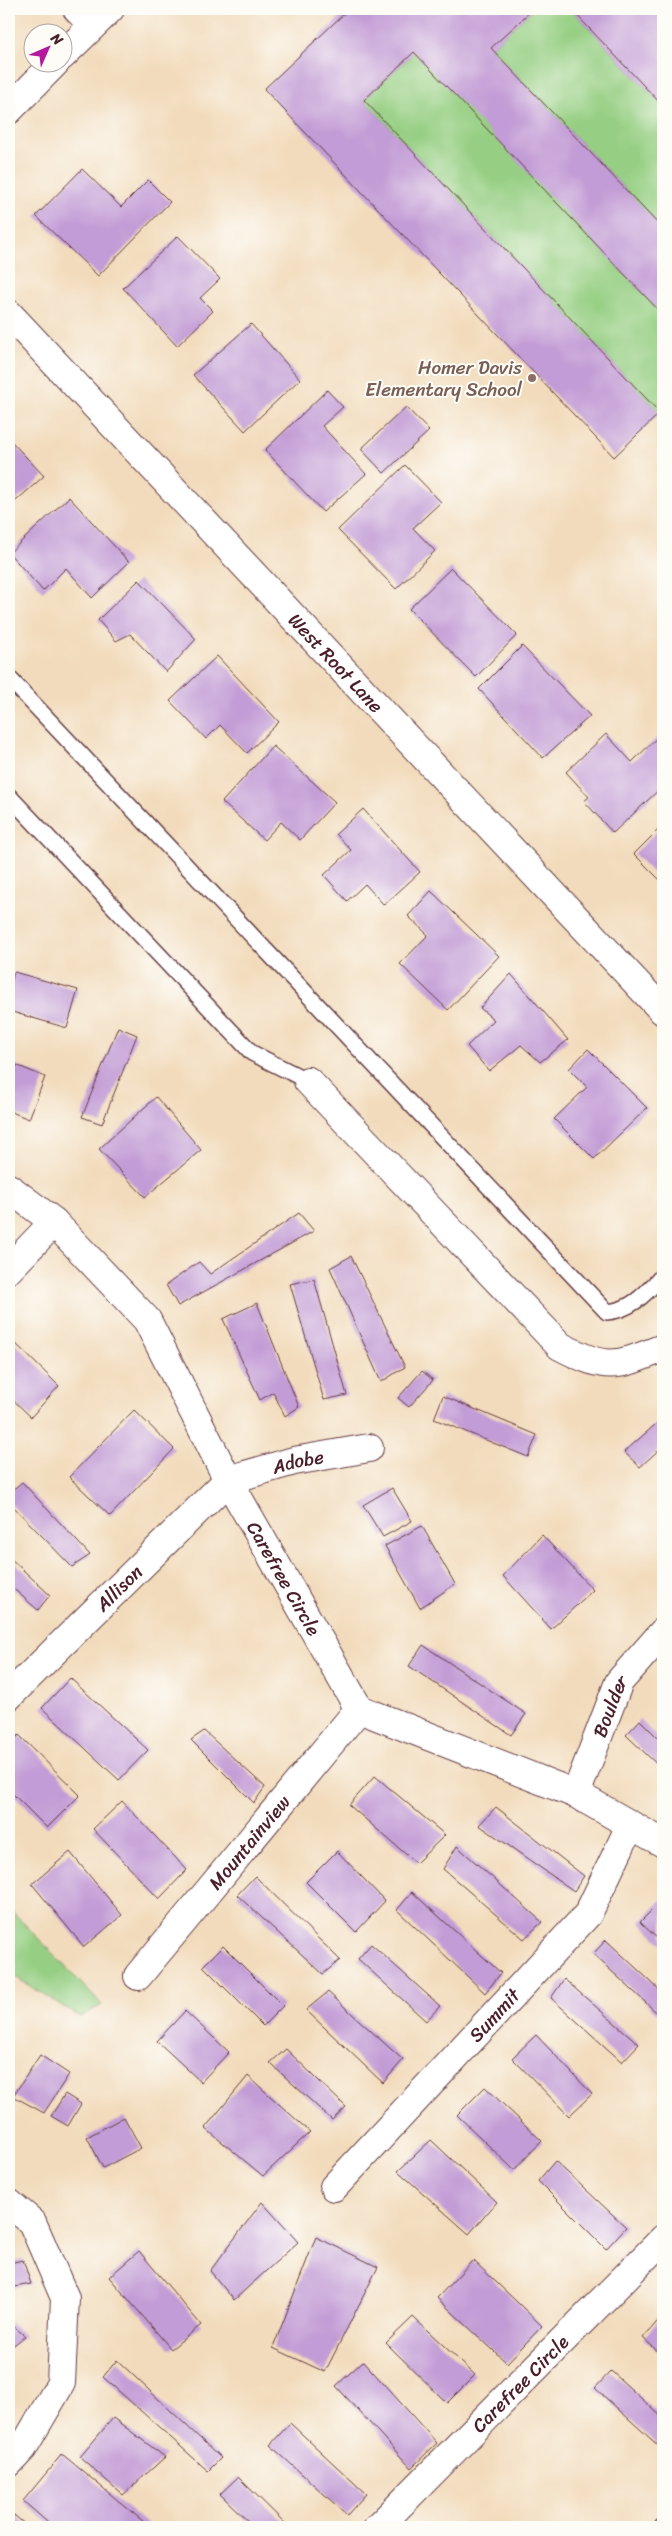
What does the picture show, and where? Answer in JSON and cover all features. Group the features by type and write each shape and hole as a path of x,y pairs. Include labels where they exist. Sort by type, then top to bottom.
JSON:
{"street":[{"path":"72,43 94,14"},
{"path":"9,110 46,72"},
{"name":"West Root Lane","path":"9,314 663,1011"},
{"path":"308,1081 560,1346 590,1362 621,1364 663,1348"},
{"name":"Carefree Circle","path":"9,1188 54,1222 147,1320 228,1480 359,1708"},
{"path":"9,1268 54,1222"},
{"name":"Adobe","path":"228,1480 294,1461 369,1448"},
{"name":"Allison","path":"9,1696 228,1480"},
{"name":"Boulder","path":"576,1794 619,1682 663,1632"},
{"path":"359,1708 576,1794 663,1843"},
{"name":"Mountainview","path":"138,1976 359,1708"},
{"name":"Summit","path":"334,2187 588,1914 630,1826"},
{"path":"9,2203 32,2222 65,2298 61,2383 23,2448 9,2463"},
{"name":"Carefree Circle","path":"378,2527 663,2240"}],"lane":[{"path":"9,678 607,1312 622,1311 645,1294 663,1275"},
{"path":"9,796 252,1053 308,1081"}],"green space":[{"path":"533,9 571,9 663,106 663,229 491,48"},
{"path":"415,52 663,315 663,410 660,413 364,100"},
{"path":"9,1908 102,2005 80,2017 9,1973"}],"building":[{"path":"349,9 533,9 491,48 663,229 663,315 414,52 364,100 660,413 614,457 264,89"},
{"path":"571,9 653,9 663,19 663,106"},
{"path":"82,169 121,207 148,180 170,202 98,276 36,216"},
{"path":"178,236 220,279 200,298 213,311 177,346 123,288"},
{"path":"251,324 300,379 245,431 193,375"},
{"path":"327,390 343,407 322,426 366,474 323,512 265,450"},
{"path":"406,407 429,431 384,473 361,449"},
{"path":"9,439 44,476 9,507"},
{"path":"405,465 441,502 413,528 435,551 396,589 338,530"},
{"path":"69,497 129,562 92,598 66,568 43,591 9,553"},
{"path":"451,568 517,635 476,677 409,609"},
{"path":"139,580 196,639 166,672 130,634 116,641 98,620"},
{"path":"522,646 590,716 543,758 479,689"},
{"path":"217,656 279,722 247,753 220,725 206,739 170,701"},
{"path":"662,733 663,786 613,833 584,801 589,797 566,772 606,734 632,762"},
{"path":"273,746 335,802 300,840 281,822 264,840 222,802"},
{"path":"363,809 420,872 384,905 365,884 347,901 324,875 351,850 336,834"},
{"path":"663,825 663,883 634,854"},
{"path":"431,891 499,956 448,1010 400,964 428,935 408,916"},
{"path":"14,972 78,990 67,1028 9,1011 9,991"},
{"path":"511,974 568,1040 540,1062 521,1045 489,1071 467,1046 494,1020 480,1008"},
{"path":"118,1027 137,1035 102,1124 82,1117"},
{"path":"588,1049 647,1108 594,1159 554,1119 587,1087 569,1069"},
{"path":"9,1062 45,1077 29,1119 9,1111"},
{"path":"156,1097 201,1150 145,1197 99,1149"},
{"path":"299,1213 314,1231 178,1306 166,1285 199,1262 210,1274"},
{"path":"351,1256 405,1367 381,1382 330,1268"},
{"path":"314,1279 347,1395 324,1400 290,1284"},
{"path":"257,1303 299,1407 285,1416 273,1392 260,1400 223,1319"},
{"path":"9,1337 59,1386 31,1417 9,1396"},
{"path":"422,1371 433,1380 409,1407 398,1398"},
{"path":"443,1396 537,1435 528,1457 434,1419"},
{"path":"134,1410 174,1449 110,1516 69,1477"},
{"path":"663,1418 663,1446 640,1467 624,1452"},
{"path":"22,1482 90,1555 72,1567 9,1502 9,1493"},
{"path":"392,1488 412,1521 383,1537 363,1505"},
{"path":"422,1526 455,1584 420,1608 385,1546"},
{"path":"542,1535 593,1590 551,1629 503,1576"},
{"path":"9,1557 50,1595 38,1610 9,1585"},
{"path":"423,1645 526,1714 511,1735 409,1666"},
{"path":"70,1678 148,1750 119,1780 42,1708"},
{"path":"640,1720 663,1743 663,1770 626,1735"},
{"path":"204,1731 265,1787 254,1803 191,1740"},
{"path":"19,1735 80,1795 47,1828 9,1790 9,1746"},
{"path":"375,1776 445,1835 416,1863 349,1805"},
{"path":"122,1801 187,1870 159,1899 93,1829"},
{"path":"496,1807 584,1876 574,1891 479,1825"},
{"path":"457,1846 542,1922 524,1939 443,1869"},
{"path":"337,1851 385,1901 356,1932 306,1882"},
{"path":"70,1852 122,1915 84,1947 32,1884"},
{"path":"255,1876 340,1960 323,1974 237,1895"},
{"path":"412,1892 501,1973 485,1993 397,1910"},
{"path":"663,1899 663,1944 640,1922"},
{"path":"606,1940 663,1993 663,2008 658,2014 593,1954"},
{"path":"371,1944 440,2006 426,2021 358,1959"},
{"path":"223,1946 283,2006 263,2026 203,1966"},
{"path":"564,1979 639,2044 622,2062 551,1998"},
{"path":"328,1992 403,2060 383,2083 306,2010"},
{"path":"185,2011 229,2052 201,2082 157,2041"},
{"path":"536,2035 592,2094 569,2116 512,2058"},
{"path":"286,2049 346,2107 332,2120 270,2063"},
{"path":"40,2055 69,2074 44,2113 13,2096"},
{"path":"248,2076 310,2132 263,2176 205,2128"},
{"path":"485,2087 542,2141 514,2170 457,2115"},
{"path":"65,2094 81,2104 68,2126 51,2116"},
{"path":"124,2117 141,2148 103,2168 87,2137"},
{"path":"431,2140 497,2202 469,2234 398,2171"},
{"path":"555,2161 626,2227 606,2249 538,2181"},
{"path":"262,2202 298,2242 234,2300 210,2271"},
{"path":"316,2237 378,2267 325,2372 273,2348"},
{"path":"139,2251 201,2325 171,2349 109,2277"},
{"path":"23,2260 31,2284 9,2288 9,2263"},
{"path":"473,2260 542,2326 507,2363 437,2298"},
{"path":"663,2315 663,2356 643,2338"},
{"path":"413,2317 475,2375 447,2403 386,2343"},
{"path":"9,2322 25,2336 9,2349"},
{"path":"117,2360 221,2458 208,2471 103,2377"},
{"path":"363,2361 437,2443 411,2468 336,2386"},
{"path":"611,2371 663,2418 663,2450 595,2388"},
{"path":"113,2418 165,2457 123,2495 80,2457"},
{"path":"290,2423 366,2494 347,2515 270,2445"},
{"path":"62,2454 150,2527 53,2527 23,2501"},
{"path":"238,2477 289,2527 254,2527 220,2494"},
{"path":"14,2515 28,2527 9,2527"}],"place":[{"name":"Homer Davis Elementary School","path":"532,378"}]}
